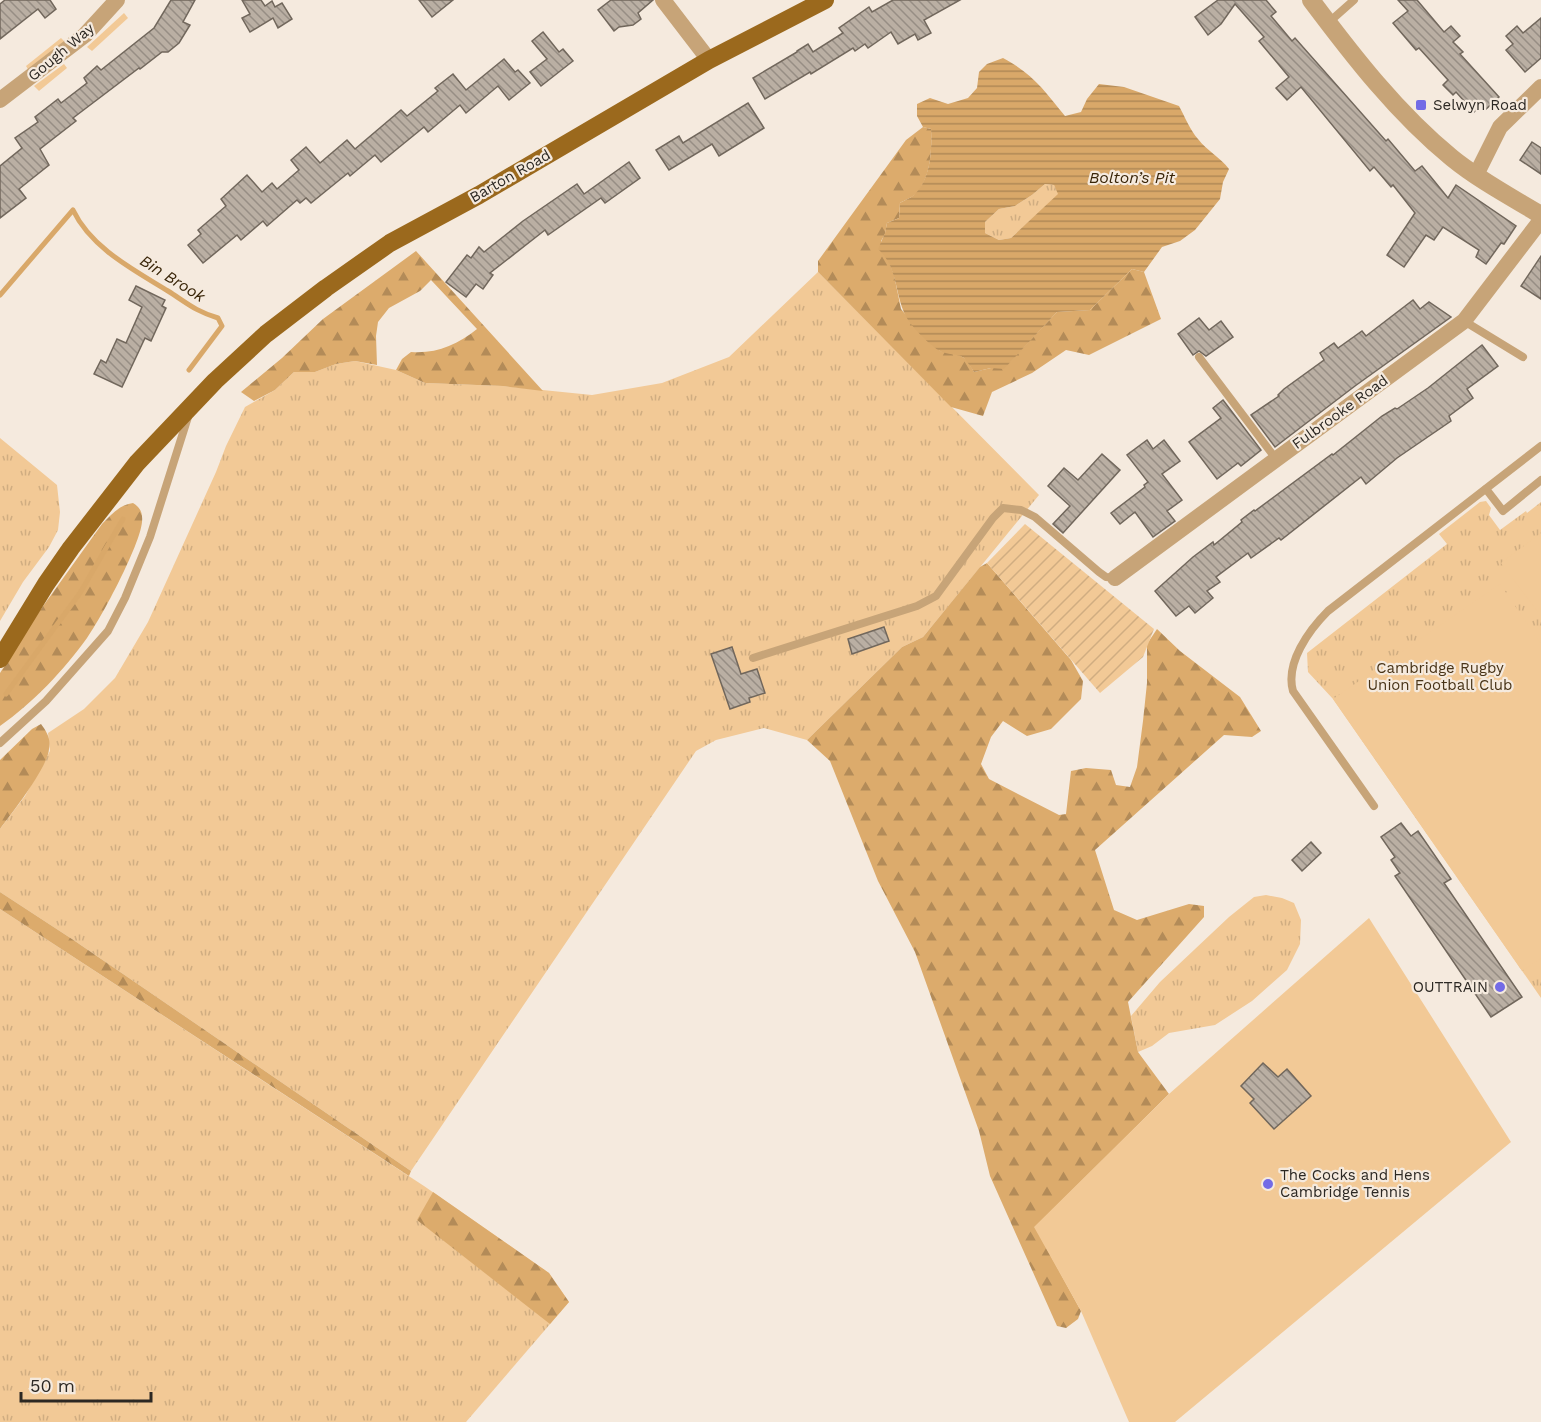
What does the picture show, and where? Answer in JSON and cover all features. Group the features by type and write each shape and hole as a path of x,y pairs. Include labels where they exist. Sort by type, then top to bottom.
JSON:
{"main road":[{"name":"Barton Road","path":"0,659 71,548 137,463 215,381 266,334 390,243 479,195 709,60 825,0"}],"street":[{"name":"Gough Way","path":"0,100 85,35 117,0"},
{"path":"663,0 709,60"},
{"path":"1311,0 1362,68 1431,140 1476,175 1541,215"},
{"path":"1476,175 1500,127 1541,87"},
{"name":"Fulbrooke Road","path":"1115,578 1464,321 1541,220"}],"lane":[{"path":"1328,23 1353,0"},
{"path":"1464,321 1523,357"},
{"path":"1198,357 1276,459"},
{"path":"0,743 46,701 108,631 125,598 150,537 191,405"},
{"path":"1374,806 1293,691 1292,669 1308,636 1324,615 1541,446"},
{"path":"1486,489 1503,511 1541,480"},
{"path":"753,658 917,606 936,596 993,518 1003,508 1021,510 1035,517 1099,572 1106,577 1115,578"}],"green space":[{"path":"124,13 128,18 92,51 87,47"},
{"path":"61,38 65,42 29,71 26,66"},
{"path":"64,64 67,68 39,91 34,86"},
{"path":"923,127 931,129 928,171 917,193 900,203 899,218 887,223 881,241 894,275 901,309 924,337 940,351 958,354 967,360 974,372 1004,368 1057,312 1090,310 1132,269 1144,272 1161,319 1089,355 1066,350 1032,373 992,392 983,416 951,407 818,272 818,261 906,140"},
{"path":"1045,184 1054,185 1059,194 1011,238 999,240 985,233 985,222 999,209 1015,206"},
{"path":"416,251 543,391 503,386 425,383 396,370 402,359 411,352 438,350 462,340 477,329 431,280 420,291 389,308 378,322 377,365 355,361 336,364 315,372 294,372 275,390 254,401 241,392 282,358 323,319"},
{"path":"818,272 1039,495 923,637 902,647 807,740 764,728 716,740 696,751 411,1171 0,892 0,829 25,796 50,751 48,733 84,709 115,678 148,622 245,407 275,390 294,372 315,372 336,364 355,361 396,370 425,383 503,386 592,395 662,383 729,357"},
{"path":"0,438 57,485 60,512 58,530 49,547 23,582 0,621"},
{"name":"Cambridge Rugby Union Football Club","path":"1486,501 1491,508 1489,515 1500,530 1541,502 1541,998 1333,699 1308,672 1307,653 1447,544 1439,534 1480,502"},
{"path":"133,503 141,513 140,533 119,581 94,628 47,685 0,726 0,673 36,616 102,524 119,508"},
{"path":"1025,524 1154,629 1143,657 1100,693 987,563"},
{"path":"1541,533 1541,616 1501,563"},
{"path":"987,563 1071,660 1083,681 1081,699 1051,729 1027,736 1003,721 991,737 981,764 989,779 1059,815 1066,814 1071,771 1086,768 1111,770 1116,785 1130,787 1137,767 1143,721 1147,683 1147,644 1157,629 1180,651 1240,697 1261,731 1252,737 1224,735 1095,850 1114,910 1137,920 1189,904 1204,906 1204,917 1128,1002 1138,1052 1169,1094 1035,1227 1081,1311 1078,1319 1066,1328 1057,1326 990,1176 979,1131 915,952 878,881 830,761 807,740 902,647 923,637 980,567"},
{"name":"Cambridge Rugby Union Football Club","path":"1500,584 1541,644 1541,958 1522,971 1333,699"},
{"path":"41,724 49,739 47,757 29,790 0,829 0,760 32,729"},
{"path":"0,892 411,1171 409,1176 0,909"},
{"path":"1266,895 1294,903 1301,920 1300,944 1287,970 1252,1001 1215,1025 1169,1033 1152,1046 1138,1052 1131,1016 1160,982 1229,917 1254,897"},
{"path":"0,909 424,1186 549,1273 569,1302 466,1422 0,1422"},
{"name":"The Cocks and Hens Cambridge Tennis","path":"1369,918 1511,1142 1175,1422 1129,1422 1081,1311 1034,1227 1169,1094"},
{"path":"433,1192 549,1273 569,1302 550,1324 417,1220"}],"water":[{"name":"Bolton’s Pit","path":"1003,58 1022,70 1037,83 1065,116 1081,112 1087,99 1099,84 1124,87 1179,106 1195,135 1229,169 1223,182 1220,199 1195,230 1180,241 1162,247 1144,272 1132,269 1090,310 1057,312 1004,369 991,368 974,372 961,356 942,352 925,340 911,324 901,306 890,266 878,249 887,223 899,218 900,203 916,193 928,171 931,129 923,127 917,116 917,104 930,98 948,104 968,98 977,88 979,72 987,64","holes":["1045,184 1054,185 1058,194 1011,238 999,240 985,233 985,222 999,209 1015,206"]}],"building":[{"path":"5,0 50,0 56,9 45,18 38,9 0,39 0,4"},
{"path":"171,0 195,0 183,22 190,25 179,43 168,52 162,52 139,68 73,118 76,121 40,149 49,165 19,189 26,198 0,218 0,166 22,148 15,138 38,122 35,117 58,99 61,103 87,83 84,78 97,66 101,70 154,28"},
{"path":"242,0 261,0 265,6 272,1 275,7 282,3 292,19 278,28 273,18 250,32 242,18 250,14"},
{"path":"419,0 453,0 432,17"},
{"path":"611,0 653,0 638,13 641,19 633,25 619,27 614,31 598,10"},
{"path":"893,0 960,0 924,20 931,33 918,40 915,34 898,44 891,32 868,48 865,44 855,51 853,48 765,99 753,78 808,44 813,52 843,33 839,28 869,7 872,12"},
{"path":"1218,0 1266,0 1276,12 1271,16 1292,41 1295,38 1415,171 1422,166 1448,198 1456,185 1516,226 1486,264 1476,257 1479,250 1443,227 1434,240 1426,235 1404,267 1387,255 1415,213 1393,185 1391,187 1374,167 1370,171 1301,87 1287,100 1276,88 1289,77 1259,41 1264,37 1235,4 1221,24 1208,35 1195,17"},
{"path":"1398,0 1417,0 1444,32 1451,26 1460,36 1453,42 1463,52 1460,54 1499,97 1485,110 1482,105 1474,112 1456,92 1453,95 1443,85 1448,80 1419,48 1416,50 1393,23 1408,11"},
{"path":"1541,18 1541,58 1525,72 1506,50 1513,44 1506,36 1517,26 1523,33"},
{"path":"543,32 559,52 563,49 573,61 541,86 530,72 547,59 532,41"},
{"path":"504,59 515,72 518,70 530,83 509,100 498,86 466,113 460,105 428,132 424,127 381,162 375,155 311,203 306,198 300,203 297,200 267,226 263,221 241,240 237,235 203,263 188,245 201,234 198,230 226,206 221,199 247,175 262,192 272,183 277,189 299,170 291,160 306,147 320,163 347,140 355,149 401,110 407,116 438,91 435,88 453,74 466,90"},
{"path":"748,103 764,128 719,156 712,144 669,170 656,150 679,136 683,143"},
{"path":"1532,142 1541,148 1541,174 1520,160"},
{"path":"629,162 640,178 605,203 601,198 548,235 545,230 490,273 493,275 483,289 476,284 466,297 446,282 467,255 471,258 479,247 484,252 523,221 577,184 584,194"},
{"path":"1541,256 1541,299 1521,286"},
{"path":"136,286 165,300 162,306 166,308 151,341 145,338 122,387 94,374 101,360 106,363 117,339 126,343 142,307 129,300"},
{"path":"1413,300 1420,309 1429,302 1451,317 1275,447 1251,415 1324,360 1320,353 1334,343 1338,348 1362,331 1366,336"},
{"path":"1199,318 1209,330 1221,321 1233,337 1206,356 1199,351 1193,355 1178,334"},
{"path":"1482,345 1498,366 1467,389 1473,398 1449,416 1451,421 1397,458 1366,484 1361,477 1281,540 1279,538 1251,558 1248,553 1216,577 1220,582 1207,591 1213,598 1195,613 1189,606 1176,616 1155,591 1193,557 1213,542 1214,545 1254,510 1333,455 1382,416 1397,409 1428,388"},
{"path":"1223,400 1261,450 1241,466 1238,463 1217,479 1189,442 1221,418 1213,408"},
{"path":"1147,440 1153,449 1164,440 1180,461 1162,474 1182,500 1167,511 1175,521 1153,537 1135,512 1120,524 1111,513 1145,487 1144,485 1148,482 1127,455"},
{"path":"1102,454 1120,470 1063,533 1053,524 1070,506 1048,486 1064,468 1078,480"},
{"path":"884,627 889,641 852,654 848,639"},
{"path":"732,647 741,674 757,669 765,693 749,698 750,702 730,709 711,654"},
{"path":"1401,823 1411,836 1418,831 1451,879 1444,883 1522,997 1491,1017 1395,876 1400,873 1391,860 1395,857 1381,837"},
{"path":"1311,842 1321,853 1302,871 1292,860"},
{"path":"1263,1063 1278,1077 1287,1069 1311,1096 1274,1129 1250,1103 1254,1099 1241,1086"}],"waterway":[{"name":"Bin Brook","path":"0,295 73,210 91,236 114,257 203,313 218,318 222,326 189,370"},
{"name":"Bin Brook","path":"6,694 80,593 123,519"}],"place":[{"name":"Selwyn Road","path":"1421,105"},
{"name":"OUTTRAIN","path":"1500,987"},
{"name":"The Cocks and Hens Cambridge Tennis","path":"1268,1184"}]}
